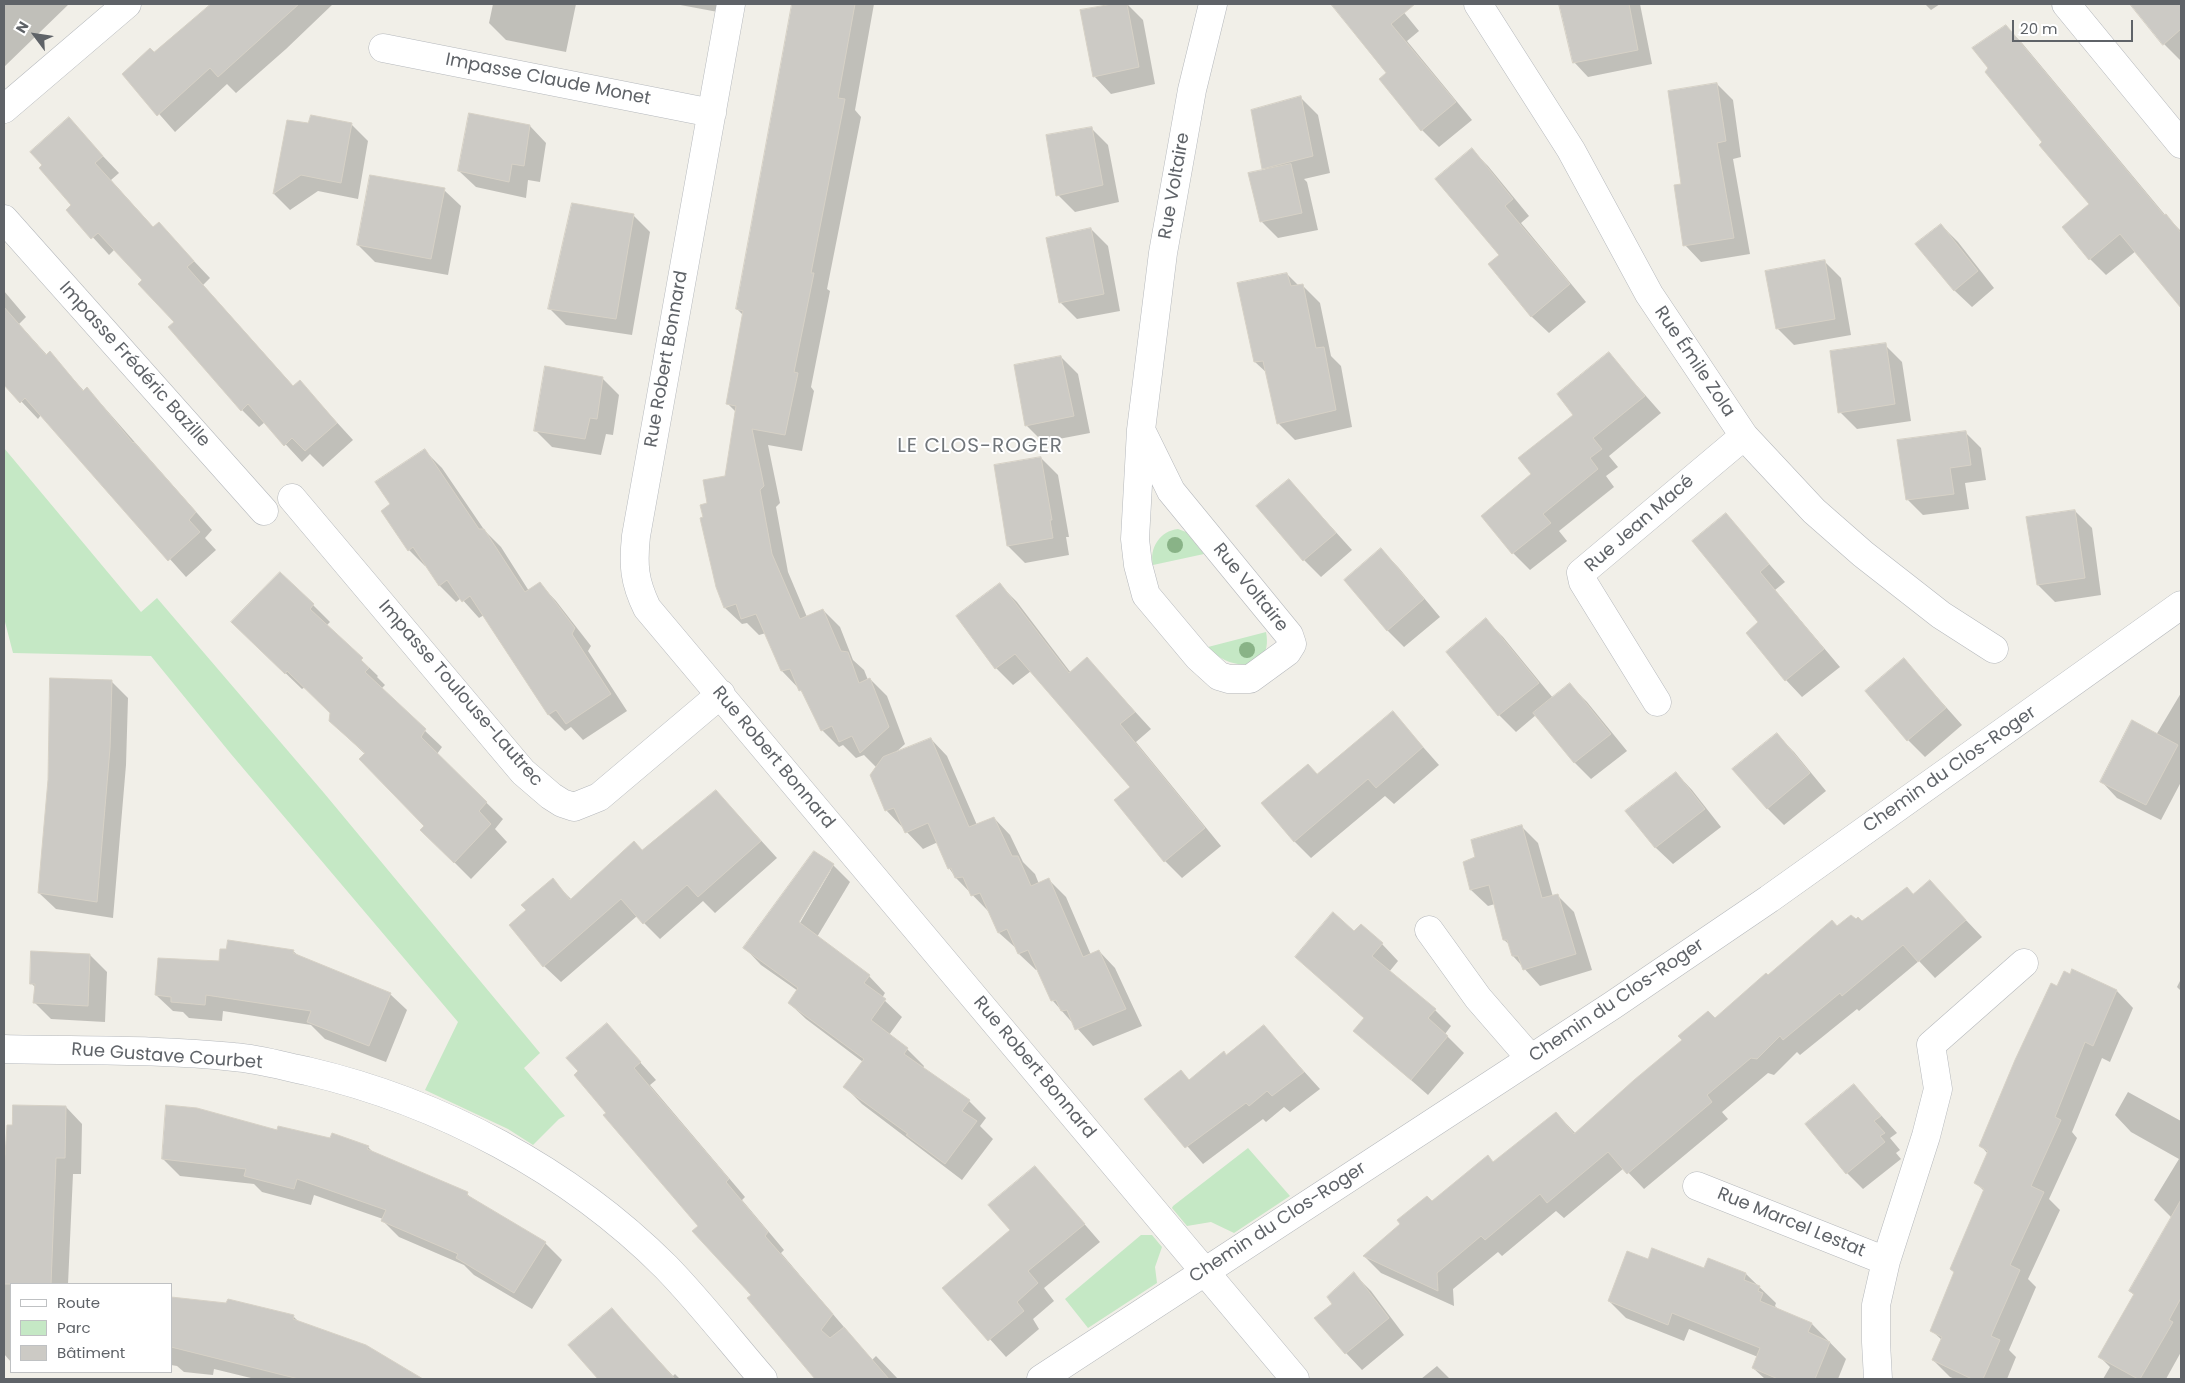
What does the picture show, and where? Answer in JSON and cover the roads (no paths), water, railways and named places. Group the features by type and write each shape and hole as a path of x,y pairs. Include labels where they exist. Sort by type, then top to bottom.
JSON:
{"street":[{"path":"4,109 127,4"},
{"name":"Rue Robert Bonnard","path":"732,4 636,536 634,577 647,608 1295,1379"},
{"name":"Rue Voltaire","path":"1141,430 1171,491 1289,635 1292,644 1286,652 1250,678 1229,679 1219,676 1198,657 1146,595 1138,565 1135,539 1141,430 1163,253 1192,90 1213,4"},
{"name":"Rue Émile Zola","path":"1478,4 1571,150 1649,294 1744,436 1814,511 1863,554 1941,615 1994,649"},
{"path":"2066,4 2181,144"},
{"name":"Impasse Claude Monet","path":"383,48 712,113"},
{"name":"Impasse Frédéric Bazille","path":"4,220 264,511"},
{"name":"Rue Jean Macé","path":"1657,702 1582,582 1581,573 1744,436"},
{"name":"Impasse Toulouse-Lautrec","path":"292,498 523,772 562,803 574,807 599,797 721,694"},
{"name":"Chemin du Clos-Roger","path":"1041,1379 1531,1059 1769,899 2181,604"},
{"path":"1429,930 1478,998 1531,1059"},
{"name":"Rue Marcel Lestat","path":"1878,1379 1876,1305 1886,1261 1926,1136 1938,1089 1931,1045 2024,963"},
{"name":"Rue Gustave Courbet","path":"4,1049 155,1052 236,1057 278,1064 336,1078 387,1094 447,1118 488,1138 564,1184 631,1236 665,1267 696,1300 763,1379"},
{"name":"Rue Marcel Lestat","path":"1697,1186 1886,1261"}],"district":[{"name":"LE CLOS-ROGER","path":"980,447"}]}
